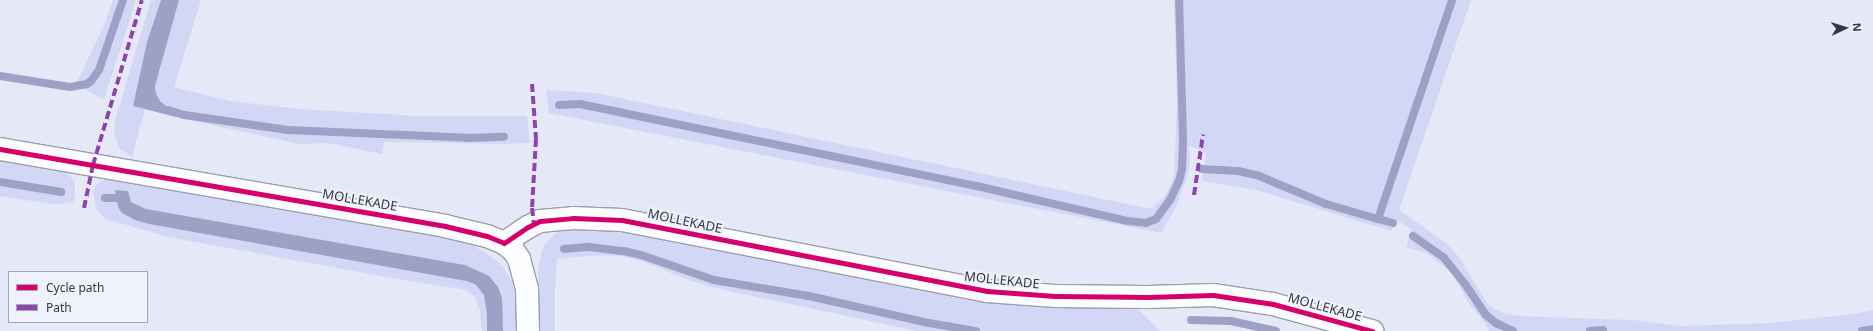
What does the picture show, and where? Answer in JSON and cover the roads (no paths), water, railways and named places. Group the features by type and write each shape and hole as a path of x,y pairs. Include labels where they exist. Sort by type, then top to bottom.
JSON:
{"street":[{"name":"MOLLEKADE","path":"0,149 445,226 487,236 504,243 540,221 573,218 622,220 986,291 1055,296 1220,296 1245,298 1302,310 1372,331"},
{"path":"504,243 513,250 524,274 529,308 528,331"}],"waterway":[{"path":"0,76 70,87 87,84 99,70 123,0"},
{"path":"559,105 580,104 977,186 1128,221 1146,223 1156,219 1170,200 1179,181 1182,169 1183,139 1179,0"},
{"path":"1393,223 1378,219 1452,0"},
{"path":"168,110 184,115 288,130 468,138 504,137"},
{"path":"1202,169 1238,171 1259,176 1326,204 1378,219"},
{"path":"0,182 61,192"},
{"path":"105,198 121,198"},
{"path":"1413,236 1444,258 1465,284 1486,315 1496,323 1513,331"},
{"path":"564,249 589,247 624,251 641,255 714,280 809,296 929,323 976,331"},
{"path":"1191,320 1231,321 1276,331"},
{"path":"1862,331 1873,329"},
{"path":"1590,331 1603,330"}]}
